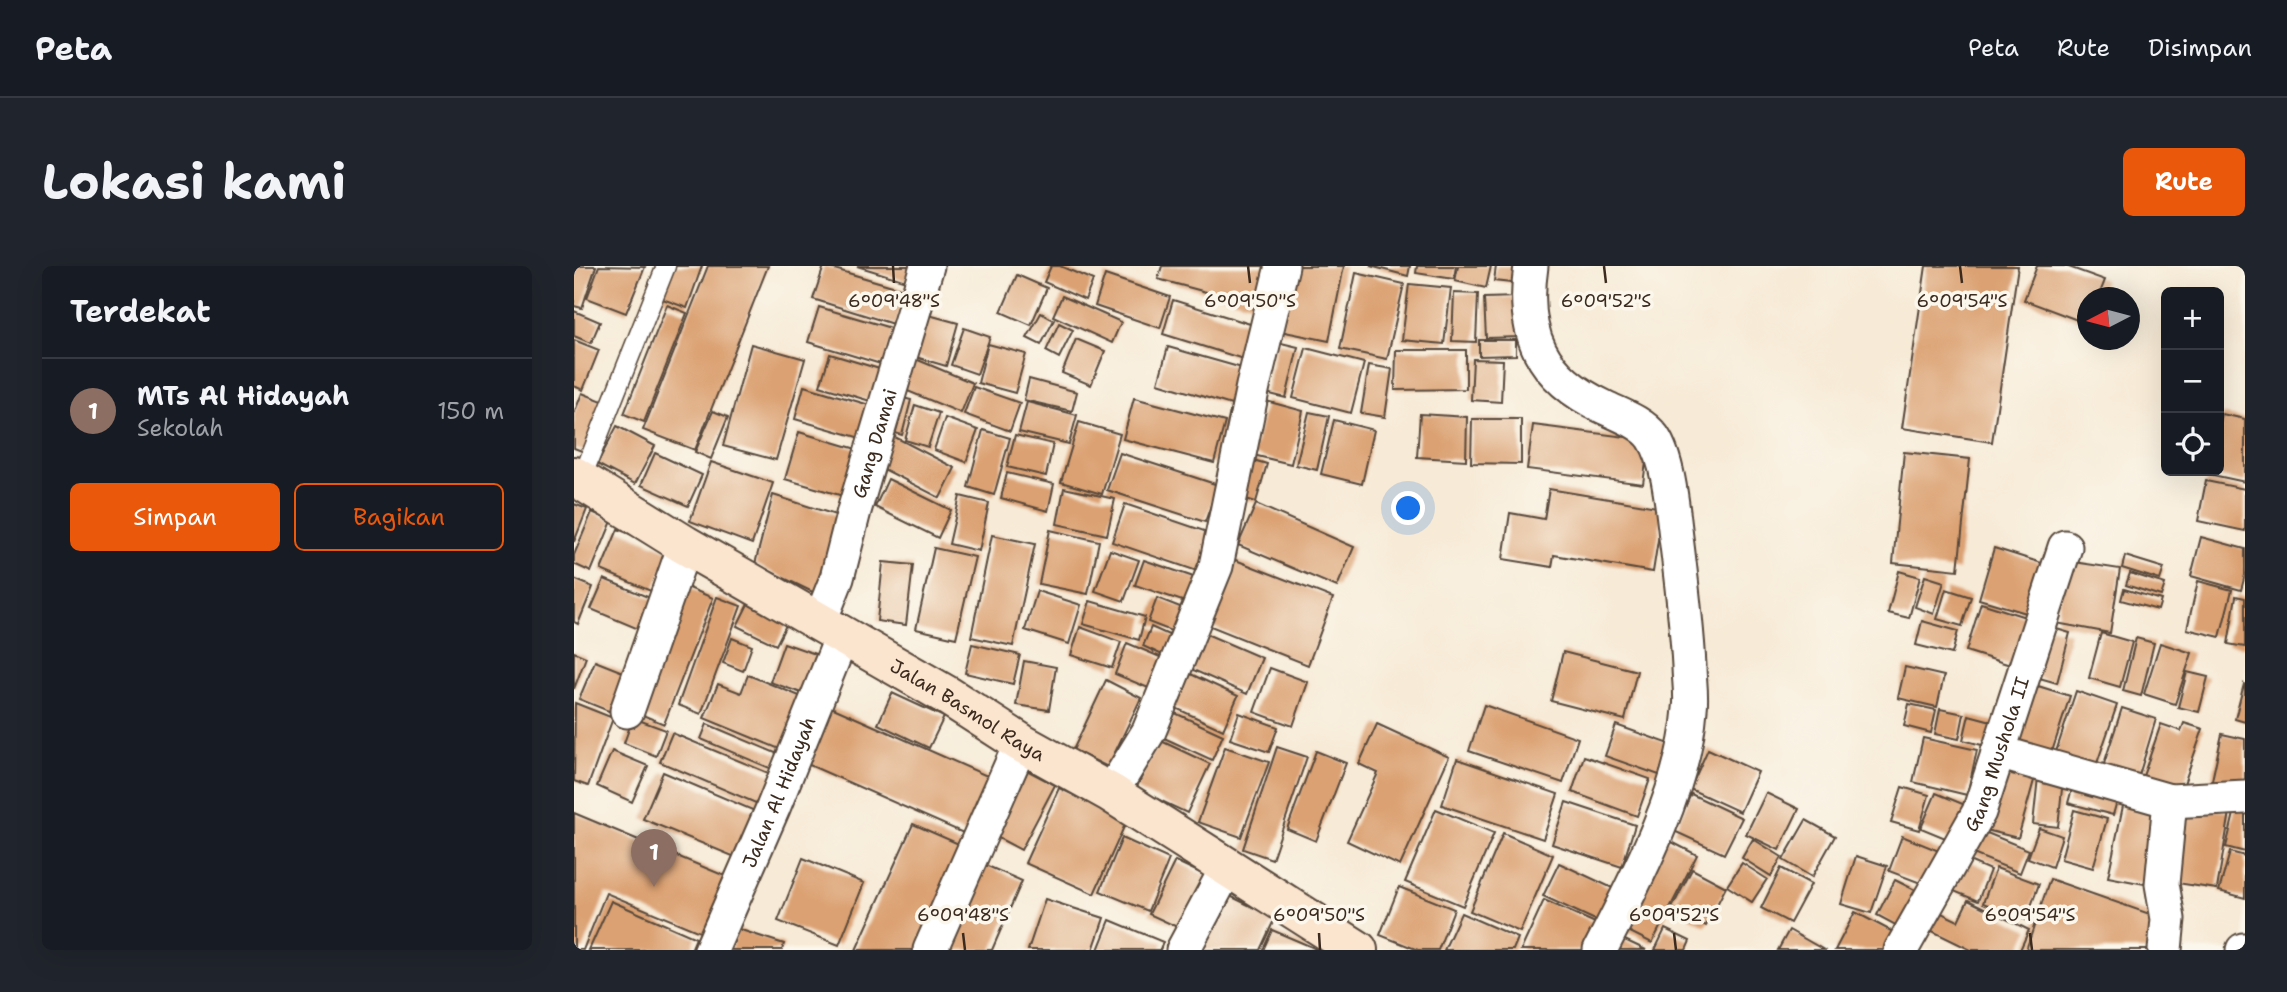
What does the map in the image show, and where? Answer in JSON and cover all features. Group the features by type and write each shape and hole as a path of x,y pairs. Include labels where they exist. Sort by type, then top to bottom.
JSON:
{"street":[{"name":"Gang Damai","path":"831,627 837,578 854,511 927,266"},
{"path":"1111,793 1149,731 1216,566 1282,266"},
{"path":"1531,266 1527,290 1532,335 1551,369 1568,387 1583,397 1645,429 1653,437 1660,453 1670,495 1687,626 1691,707 1675,783 1637,878 1600,950"},
{"name":"Jalan Basmol Raya","path":"578,478 685,545 831,627 1021,743 1111,793 1352,948"},
{"path":"626,711 685,545"},
{"name":"Gang Mushola II","path":"1901,950 1979,812 2065,547"},
{"name":"Jalan Al Hidayah","path":"711,950 773,808 831,627"},
{"path":"930,950 1021,743"},
{"path":"1998,752 2170,801 2245,797"},
{"path":"2165,950 2168,919 2162,884 2170,801"},
{"path":"1183,950 1228,866"}],"lane":[{"path":"578,478 666,266"}],"building":[{"path":"574,266 596,266 582,308 574,306"},
{"path":"599,266 645,267 626,313 587,298"},
{"path":"668,266 702,266 687,308 657,297"},
{"path":"708,266 768,266 695,450 643,430"},
{"path":"824,266 906,290 896,325 813,299"},
{"path":"857,266 911,266 906,281"},
{"path":"1051,266 1060,266 1093,280 1085,300 1044,282"},
{"path":"1162,266 1276,266 1265,308 1158,279"},
{"path":"1293,266 1344,266 1329,341 1280,331"},
{"path":"1370,266 1410,266 1408,276"},
{"path":"1417,266 1456,266 1454,279 1416,273"},
{"path":"1458,266 1491,266 1486,288 1455,281"},
{"path":"1496,266 1522,266 1520,284 1494,281"},
{"path":"1926,266 2018,266 1992,442 1902,428"},
{"path":"2037,266 2066,266 2105,280 2102,287 2077,287 2077,320 2024,300"},
{"path":"1356,273 1404,284 1387,359 1340,349"},
{"path":"1017,275 1047,288 1031,325 1001,312"},
{"path":"1105,275 1170,297 1160,328 1095,306"},
{"path":"1409,284 1451,288 1444,344 1402,340"},
{"path":"1454,293 1478,294 1476,342 1452,341"},
{"path":"1062,296 1121,322 1112,343 1053,316"},
{"path":"1518,297 1520,337 1486,338 1484,298"},
{"path":"1173,300 1263,328 1253,362 1163,334"},
{"path":"667,305 687,313 644,422 624,414"},
{"path":"819,307 894,329 884,365 808,342"},
{"path":"574,311 600,322 591,343 574,336"},
{"path":"914,311 958,323 946,366 902,353"},
{"path":"1041,313 1054,320 1041,345 1027,338"},
{"path":"1059,323 1073,330 1059,358 1046,351"},
{"path":"964,328 990,337 977,374 951,365"},
{"path":"1076,339 1105,351 1091,385 1062,373"},
{"path":"574,340 599,350 583,390 574,386"},
{"path":"1479,340 1516,340 1516,355 1479,356"},
{"path":"1277,342 1298,347 1286,398 1266,393"},
{"path":"751,344 805,359 776,460 723,446"},
{"path":"988,344 1026,354 1015,393 978,383"},
{"path":"1168,347 1249,370 1238,407 1158,383"},
{"path":"1306,348 1364,363 1351,413 1293,398"},
{"path":"1396,350 1466,350 1466,389 1395,390"},
{"path":"830,354 886,371 877,403 820,386"},
{"path":"906,355 973,383 961,413 893,385"},
{"path":"1473,359 1503,360 1501,402 1471,400"},
{"path":"1369,365 1392,369 1385,417 1361,413"},
{"path":"1029,379 1077,392 1072,411 1024,400"},
{"path":"804,386 873,406 864,439 795,419"},
{"path":"974,387 1020,403 1010,431 964,414"},
{"path":"582,393 605,402 587,453 574,448 574,414"},
{"path":"891,395 911,400 902,435 882,429"},
{"path":"1134,398 1225,422 1214,463 1123,439"},
{"path":"1266,401 1303,411 1291,464 1253,455"},
{"path":"1027,402 1077,415 1069,444 1019,432"},
{"path":"915,405 939,413 928,447 905,440"},
{"path":"713,411 728,417 711,459 695,452"},
{"path":"1309,412 1329,416 1317,470 1296,465"},
{"path":"1420,414 1467,417 1466,460 1417,457"},
{"path":"2224,414 2245,419 2245,482 2217,476 2224,476"},
{"path":"945,418 978,430 966,462 934,450"},
{"path":"1472,419 1521,419 1521,464 1471,463"},
{"path":"1334,420 1374,430 1362,484 1321,474"},
{"path":"1079,422 1120,434 1102,494 1061,482"},
{"path":"1533,425 1649,440 1643,484 1527,469"},
{"path":"617,426 655,446 635,484 597,464"},
{"path":"983,430 1010,438 994,495 968,487"},
{"path":"799,432 863,451 850,498 785,479"},
{"path":"889,434 955,468 940,498 874,464"},
{"path":"1015,435 1053,444 1046,476 1007,467"},
{"path":"1904,452 1970,459 1958,570 1893,563"},
{"path":"655,453 702,475 688,506 641,485"},
{"path":"1120,453 1218,485 1205,522 1107,490"},
{"path":"1246,458 1267,464 1256,502 1236,496"},
{"path":"711,462 773,483 752,544 690,521"},
{"path":"1007,473 1054,484 1048,511 1001,498"},
{"path":"888,479 951,510 938,538 875,507"},
{"path":"2206,481 2245,489 2245,531 2198,521"},
{"path":"1064,488 1115,499 1107,535 1057,524"},
{"path":"1549,489 1663,508 1653,572 1554,555 1552,567 1503,559 1510,513 1544,519"},
{"path":"773,495 848,519 823,597 755,564"},
{"path":"960,496 989,503 979,551 949,544"},
{"path":"574,504 587,509 574,542"},
{"path":"1125,504 1219,536 1206,574 1112,542"},
{"path":"1256,504 1354,547 1337,587 1238,545"},
{"path":"592,512 612,521 591,572 574,564 574,555"},
{"path":"618,529 670,551 653,592 601,570"},
{"path":"1050,530 1099,541 1088,594 1039,584"},
{"path":"992,535 1035,544 1013,646 971,637"},
{"path":"2201,537 2245,549 2245,575 2241,590 2191,576"},
{"path":"934,548 975,557 956,638 916,629"},
{"path":"1994,548 2048,565 2033,615 1979,599"},
{"path":"1110,550 1139,560 1124,601 1095,591"},
{"path":"2125,556 2164,568 2160,580 2122,568"},
{"path":"1233,559 1333,598 1308,665 1208,625"},
{"path":"1144,560 1205,581 1197,606 1135,585"},
{"path":"2067,561 2120,569 2110,633 2056,623"},
{"path":"883,562 913,565 906,625 877,621"},
{"path":"1899,571 1920,577 1909,618 1888,613"},
{"path":"2130,573 2165,584 2161,596 2126,585"},
{"path":"1925,576 1944,582 1934,614 1915,607"},
{"path":"574,579 593,587 578,624 574,622"},
{"path":"604,579 660,602 648,633 591,609"},
{"path":"2198,581 2232,590 2220,637 2187,629"},
{"path":"682,585 713,598 664,724 633,711"},
{"path":"1946,589 1971,597 1962,626 1937,619"},
{"path":"2124,589 2161,600 2158,610 2121,600"},
{"path":"1037,591 1081,605 1069,644 1025,630"},
{"path":"752,596 791,615 776,645 737,626"},
{"path":"2236,596 2245,598 2245,647 2228,644"},
{"path":"717,597 741,606 701,714 678,705"},
{"path":"1157,598 1193,612 1184,636 1148,622"},
{"path":"1090,601 1145,617 1139,640 1083,624"},
{"path":"1981,603 2038,621 2023,669 1966,651"},
{"path":"1922,621 1958,631 1952,654 1916,645"},
{"path":"2043,625 2070,633 2057,683 2029,675"},
{"path":"1080,627 1121,642 1112,668 1071,655"},
{"path":"1151,627 1182,641 1173,660 1143,646"},
{"path":"1197,630 1262,658 1247,694 1182,665"},
{"path":"2101,633 2132,642 2120,687 2089,678"},
{"path":"732,638 752,646 743,671 723,663"},
{"path":"2136,638 2154,643 2141,696 2123,691"},
{"path":"784,643 827,658 813,697 770,682"},
{"path":"1127,643 1172,662 1158,692 1115,674"},
{"path":"2160,643 2192,653 2175,704 2144,694"},
{"path":"972,644 1020,655 1013,684 965,673"},
{"path":"574,652 586,657 574,689"},
{"path":"1563,652 1637,671 1625,720 1551,701"},
{"path":"595,661 633,676 616,714 579,699"},
{"path":"1024,661 1056,667 1049,710 1016,705"},
{"path":"1905,667 1944,676 1937,707 1898,698"},
{"path":"1270,668 1308,682 1293,726 1254,712"},
{"path":"1182,670 1238,696 1223,730 1167,704"},
{"path":"2187,672 2208,677 2199,712 2178,707"},
{"path":"748,675 802,697 782,750 704,718 718,684 741,693"},
{"path":"1106,680 1141,698 1108,767 1073,750"},
{"path":"2022,681 2070,696 2049,761 2002,746"},
{"path":"2245,685 2245,722 2235,719"},
{"path":"2076,691 2117,705 2095,769 2055,755"},
{"path":"892,693 944,717 929,748 878,724"},
{"path":"575,703 613,718 588,786 574,781"},
{"path":"822,703 994,779 970,836 798,760"},
{"path":"1909,704 1936,710 1931,733 1904,726"},
{"path":"1484,705 1578,738 1563,783 1469,751"},
{"path":"2122,708 2156,719 2137,782 2102,770"},
{"path":"1940,709 1964,714 1959,739 1935,734"},
{"path":"1175,713 1223,735 1212,760 1164,738"},
{"path":"1239,713 1278,727 1269,752 1230,739"},
{"path":"1969,715 1999,723 1993,748 1963,740"},
{"path":"633,718 666,730 656,756 624,743"},
{"path":"2184,723 2203,729 2179,798 2142,779 2161,724 2181,731"},
{"path":"707,724 778,754 772,769 701,739"},
{"path":"1377,724 1449,757 1400,866 1347,841 1378,773 1359,764"},
{"path":"1616,725 1670,744 1659,775 1605,756"},
{"path":"672,733 778,777 765,807 660,762"},
{"path":"2222,734 2245,739 2245,793 2211,785"},
{"path":"1923,738 1977,750 1967,795 1913,782"},
{"path":"1159,740 1210,764 1187,813 1136,789"},
{"path":"1225,747 1269,762 1241,837 1198,822"},
{"path":"1277,747 1307,757 1272,859 1243,849"},
{"path":"1708,749 1758,772 1740,812 1690,789"},
{"path":"612,751 648,766 632,802 597,786"},
{"path":"1316,751 1346,763 1316,841 1287,829"},
{"path":"1584,756 1650,779 1637,816 1572,792"},
{"path":"2001,756 2038,766 2018,838 1982,829"},
{"path":"1457,759 1558,794 1543,839 1442,805"},
{"path":"1021,767 1055,785 1021,850 987,832"},
{"path":"663,772 755,811 735,857 643,819"},
{"path":"2038,777 2063,779 2058,827 2033,824"},
{"path":"2075,778 2120,790 2113,815 2068,803"},
{"path":"1902,787 1929,795 1919,830 1891,822"},
{"path":"1059,788 1127,820 1094,894 1025,863"},
{"path":"1766,793 1799,809 1779,850 1746,834"},
{"path":"1936,793 1970,807 1955,842 1921,828"},
{"path":"1691,794 1742,818 1724,854 1674,831"},
{"path":"2124,801 2165,810 2150,885 2108,877"},
{"path":"2237,801 2245,802 2245,852 2226,847"},
{"path":"1566,802 1635,825 1622,867 1552,844"},
{"path":"2176,804 2230,812 2217,889 2164,881"},
{"path":"1436,809 1494,833 1463,906 1405,882"},
{"path":"2074,810 2107,819 2093,868 2061,859"},
{"path":"574,813 737,881 714,938 606,893 583,950 574,950"},
{"path":"1806,820 1835,836 1812,877 1783,860"},
{"path":"913,824 968,848 922,950 856,950"},
{"path":"2039,828 2062,836 2052,867 2028,858"},
{"path":"1982,831 2029,850 2020,873 1973,854"},
{"path":"1503,833 1553,855 1520,932 1470,911"},
{"path":"1902,836 1944,853 1931,887 1889,871"},
{"path":"1662,837 1697,855 1652,943 1618,926"},
{"path":"1122,838 1169,859 1148,911 1100,891"},
{"path":"1753,839 1782,857 1771,876 1742,858"},
{"path":"2230,852 2245,856 2245,898 2219,891"},
{"path":"1856,856 1887,866 1871,913 1841,904"},
{"path":"803,858 864,883 839,945 778,921"},
{"path":"1962,858 1990,870 1978,901 1949,889"},
{"path":"976,861 1022,881 992,950 947,950"},
{"path":"1175,861 1213,879 1188,932 1149,914"},
{"path":"1559,863 1621,892 1606,925 1543,896"},
{"path":"1742,863 1767,879 1752,902 1727,886"},
{"path":"1781,868 1811,884 1790,923 1761,908"},
{"path":"1996,868 2039,884 2026,920 1983,903"},
{"path":"1692,869 1726,887 1706,926 1672,908"},
{"path":"2050,879 2164,919 2153,950 2026,950"},
{"path":"1895,880 1921,893 1903,929 1877,915"},
{"path":"1399,887 1454,909 1438,950 1418,950 1380,935"},
{"path":"1228,895 1275,918 1260,950 1202,950"},
{"path":"1045,899 1104,918 1093,950 1028,950"},
{"path":"1544,900 1602,926 1591,950 1521,950"},
{"path":"1968,900 2029,930 2020,950 1971,950 1920,925 1929,907 1958,921"},
{"path":"611,901 696,938 691,950 589,950"},
{"path":"1855,912 1895,933 1887,950 1835,950"},
{"path":"1461,913 1518,938 1513,950 1444,950"},
{"path":"1110,920 1163,942 1160,950 1098,950"},
{"path":"738,929 784,944 782,950 731,950"},
{"path":"1665,929 1690,941 1686,950 1655,950"},
{"path":"1272,930 1319,950 1263,950"},
{"path":"1789,930 1824,950 1778,950"},
{"path":"1612,934 1646,950 1605,950"}],"place":[{"name":"MTs Al Hidayah","path":"654,887"}]}
